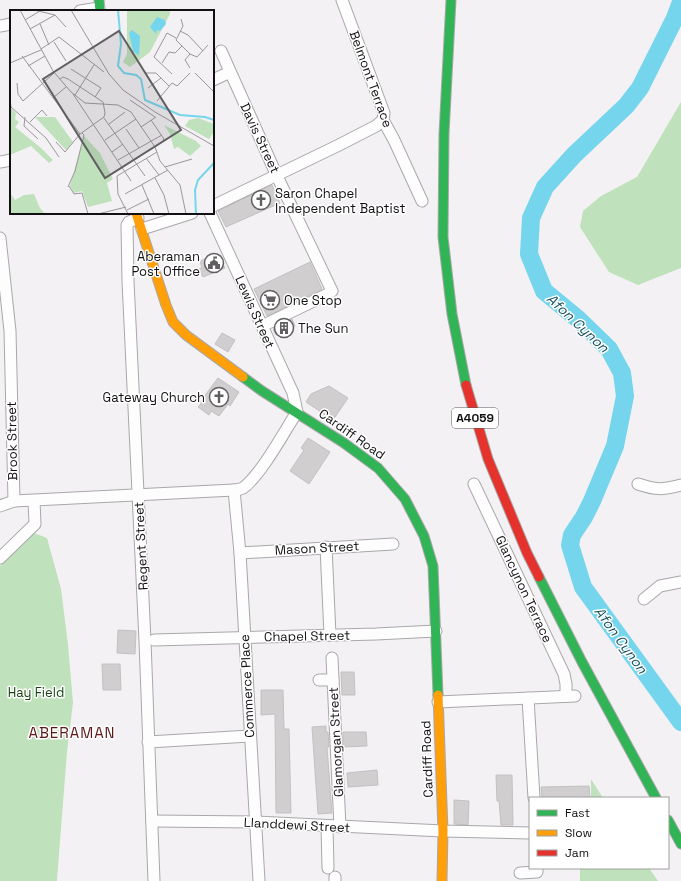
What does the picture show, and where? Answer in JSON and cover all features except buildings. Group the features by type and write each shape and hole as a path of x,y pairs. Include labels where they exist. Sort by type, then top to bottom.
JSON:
{"main road":[{"name":"A4059","path":"451,0 444,134 443,237 452,314 468,395 488,459 528,553 582,662 655,797"},
{"name":"Cardiff Road","path":"137,215 166,305 173,322 186,335 262,391 344,443 378,468 405,498 424,536 433,566 443,831 442,881"},
{"path":"669,822 681,844"}],"street":[{"name":"Belmont Terrace","path":"342,0 384,113 383,120 394,140 422,201"},
{"path":"84,10 99,6"},
{"path":"0,26 10,24"},
{"name":"Davis Street","path":"221,51 332,291 262,326"},
{"path":"214,80 230,72"},
{"path":"214,206 278,176 376,126 383,120"},
{"path":"0,162 10,160"},
{"path":"142,229 189,214"},
{"name":"Lewis Street","path":"210,214 293,393 297,412"},
{"name":"Regent Street","path":"137,215 127,224 128,281 132,384 139,495 154,881"},
{"name":"Brook Street","path":"0,238 10,331 14,502"},
{"path":"0,506 14,502 234,490 242,488 252,479 262,466 297,412"},
{"name":"Glancynon Terrace","path":"474,484 564,674 570,696 528,698"},
{"path":"638,484 652,489 681,485"},
{"name":"Commerce Place","path":"234,490 240,553 259,881"},
{"path":"0,558 35,524 34,501"},
{"name":"Mason Street","path":"240,553 393,544"},
{"path":"326,547 330,635"},
{"path":"644,599 660,586 681,582"},
{"name":"Chapel Street","path":"154,640 436,631"},
{"name":"Glamorgan Street","path":"332,658 340,827"},
{"path":"319,680 333,680"},
{"path":"438,702 528,698 534,797"},
{"path":"148,742 250,736"},
{"name":"Llanddewi Street","path":"152,821 256,822 327,827 529,833"},
{"path":"327,827 328,868"},
{"path":"520,873 537,872 537,869"}],"green space":[{"path":"681,102 681,268 638,285 609,272 580,227 583,211 601,196 637,177"},
{"name":"Hay Field","path":"34,533 47,538 61,589 73,703 67,752 57,881 0,881 0,566"},
{"path":"591,779 602,797 591,797"},
{"path":"580,869 650,869 658,881 580,881"}],"waterway":[{"name":"Afon Cynon","path":"681,2 675,18 640,88 626,106 574,155 545,187 531,218 529,254 544,291 578,319 609,349 622,373 625,396 615,446 592,501 584,517 572,535 570,545 583,587 681,722"}],"traffic: fast":[{"path":"99,0 100,10"},
{"path":"451,0 444,134 443,237 452,314 466,385"},
{"path":"243,377 262,391 344,443 378,468 405,499 424,536 433,566 438,695"},
{"path":"539,577 582,662 655,797"},
{"path":"669,822 681,844"}],"traffic: slow":[{"path":"136,214 173,322 186,335 243,377"},
{"path":"438,695 443,831 442,881"}],"traffic: jam":[{"path":"466,385 488,459 527,553 539,577"}],"place":[{"name":"Saron Chapel Independent Baptist","path":"261,200"},
{"name":"Aberaman Post Office","path":"214,263"},
{"name":"One Stop","path":"270,300"},
{"name":"The Sun","path":"284,328"},
{"name":"Gateway Church","path":"219,397"}],"district":[{"name":"ABERAMAN","path":"72,732"}]}
